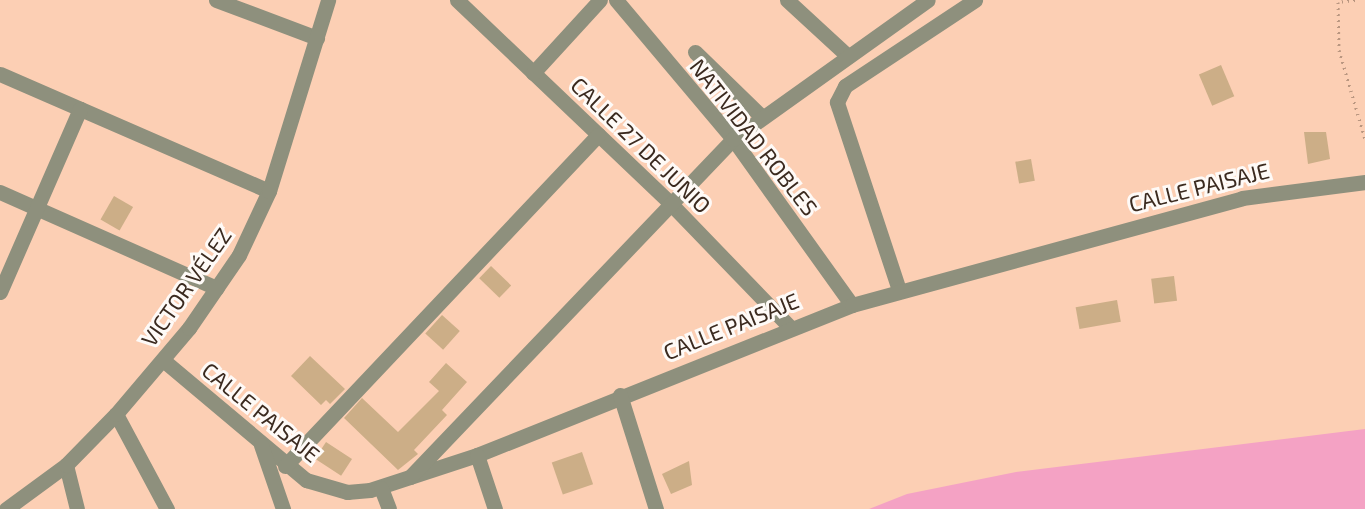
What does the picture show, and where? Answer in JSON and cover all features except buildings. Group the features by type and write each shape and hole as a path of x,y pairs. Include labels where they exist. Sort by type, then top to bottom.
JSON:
{"street":[{"path":"216,0 317,38"},
{"name":"VICTOR VÉLEZ","path":"6,509 66,465 116,414 163,360 218,288 269,191 328,0"},
{"name":"CALLE 27 DE JUNIO","path":"457,0 671,204 789,326"},
{"path":"533,73 600,0"},
{"path":"787,0 848,56"},
{"path":"408,479 733,139 761,116 928,0"},
{"path":"899,290 837,102 845,87 975,0"},
{"name":"NATIVIDAD ROBLES","path":"624,3 733,139 852,305"},
{"path":"695,52 761,116"},
{"path":"0,74 269,191"},
{"path":"0,292 80,109"},
{"path":"285,466 598,135"},
{"name":"CALLE PAISAJE","path":"163,360 285,466 326,488 381,488 477,455 789,326 899,290 1242,198 1365,182"},
{"path":"0,192 218,288"},
{"path":"620,395 656,509"},
{"path":"116,414 167,509"},
{"path":"261,445 283,509"},
{"path":"477,455 495,509"},
{"path":"66,465 77,509"},
{"path":"381,488 389,509"}],"path":[{"path":"1355,0 1338,1 1339,50 1365,139"}],"shaded area":[{"path":"1365,429 1365,509 869,509 907,494 1016,472"}]}
